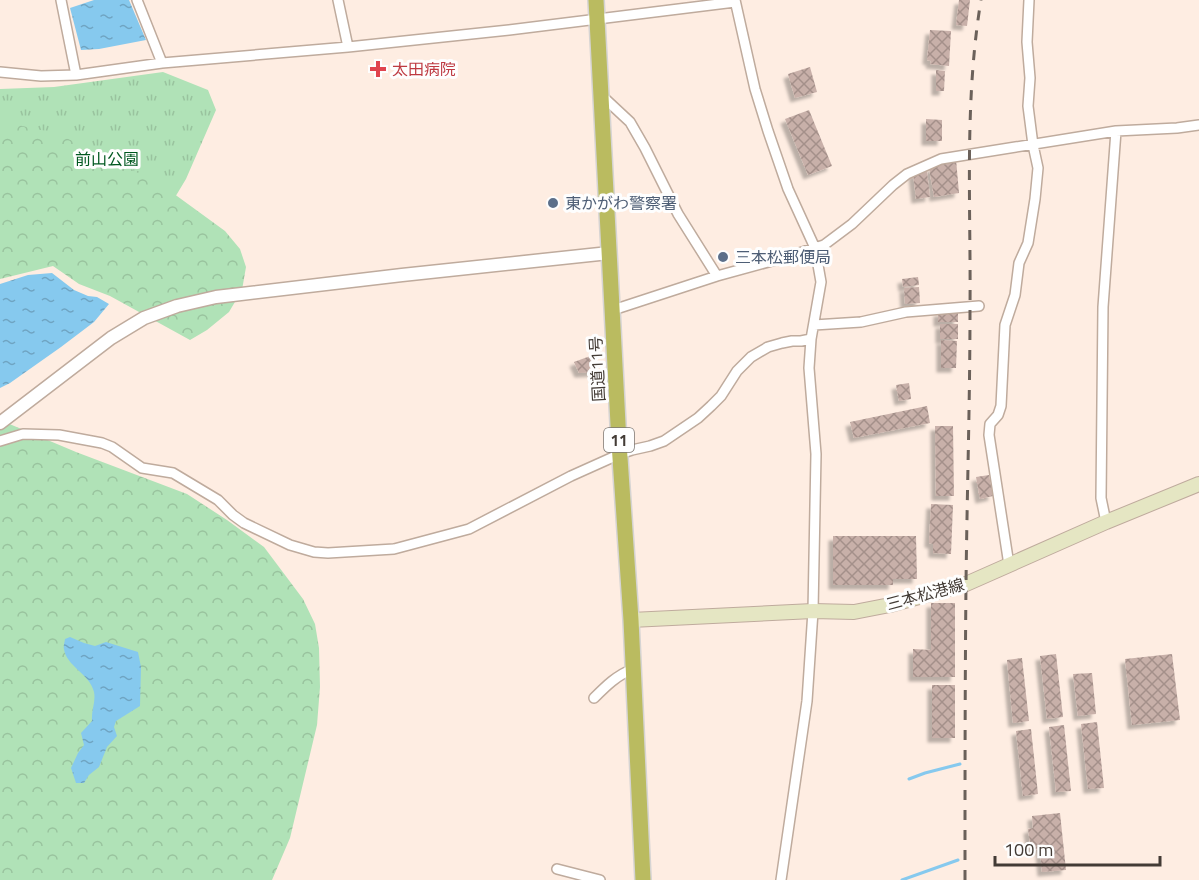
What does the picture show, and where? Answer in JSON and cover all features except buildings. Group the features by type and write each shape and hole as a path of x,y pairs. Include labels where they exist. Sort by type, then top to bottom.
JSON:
{"highway":[{"name":"国道11号","path":"596,0 631,620 643,880"}],"main road":[{"name":"三本松港線","path":"631,620 813,611 854,612 870,609 960,586 1199,484"}],"street":[{"path":"61,0 76,75"},
{"path":"137,0 162,63"},
{"path":"339,0 348,47"},
{"path":"1009,565 989,435 990,424 998,416 1000,406 1005,325 1015,295 1019,263 1028,243 1038,168 1028,106 1029,0"},
{"path":"0,72 41,76 76,75 162,63 509,30 735,1 755,89 788,189 815,248 821,282 811,339 809,368 816,454 813,611 807,701 781,880"},
{"path":"601,95 630,122 678,214 717,276"},
{"path":"613,310 824,244 852,224 907,174 941,159 1116,131 1199,125"},
{"path":"1106,522 1101,498 1103,307 1116,131"},
{"path":"0,423 111,338 144,318 177,306 216,297 609,253"},
{"path":"814,325 861,322 906,312 980,306"},
{"path":"0,441 23,434 59,435 102,443 112,447 142,468 172,473 218,500 244,523 290,545 314,552 328,553 394,549 469,529 571,476 620,454 664,441 698,418 721,396 743,364 758,352 782,343 811,339"},
{"path":"594,698 610,682 633,669"},
{"path":"557,869 600,880"}],"green space":[{"name":"前山公園","path":"163,72 208,90 216,110 186,179 136,262 0,228 0,89 54,87"},
{"path":"0,121 54,133 99,152 166,188 225,231 240,249 246,267 242,290 229,312 190,340 110,296 79,284 53,266 0,279"},
{"path":"0,420 187,494 264,547 303,599 315,624 319,648 320,687 317,725 290,838 272,880 0,880"}],"water":[{"path":"94,0 129,0 146,40 81,50 70,8"},
{"path":"52,273 74,290 97,297 109,304 94,322 0,388 0,284 28,275"},
{"path":"70,637 95,646 106,642 138,652 141,667 140,706 116,721 114,727 117,736 107,747 99,767 89,775 84,783 76,783 71,768 84,745 81,733 92,721 94,692 88,680 66,655 65,639"}],"waterway":[{"path":"909,779 960,764"},
{"path":"902,880 958,860"}],"railway":[{"path":"965,880 970,343 969,154 972,77 981,0"}],"place":[{"name":"太田病院","path":"378,69"},
{"name":"東かがわ警察署","path":"553,203"},
{"name":"三本松郵便局","path":"723,257"}]}
